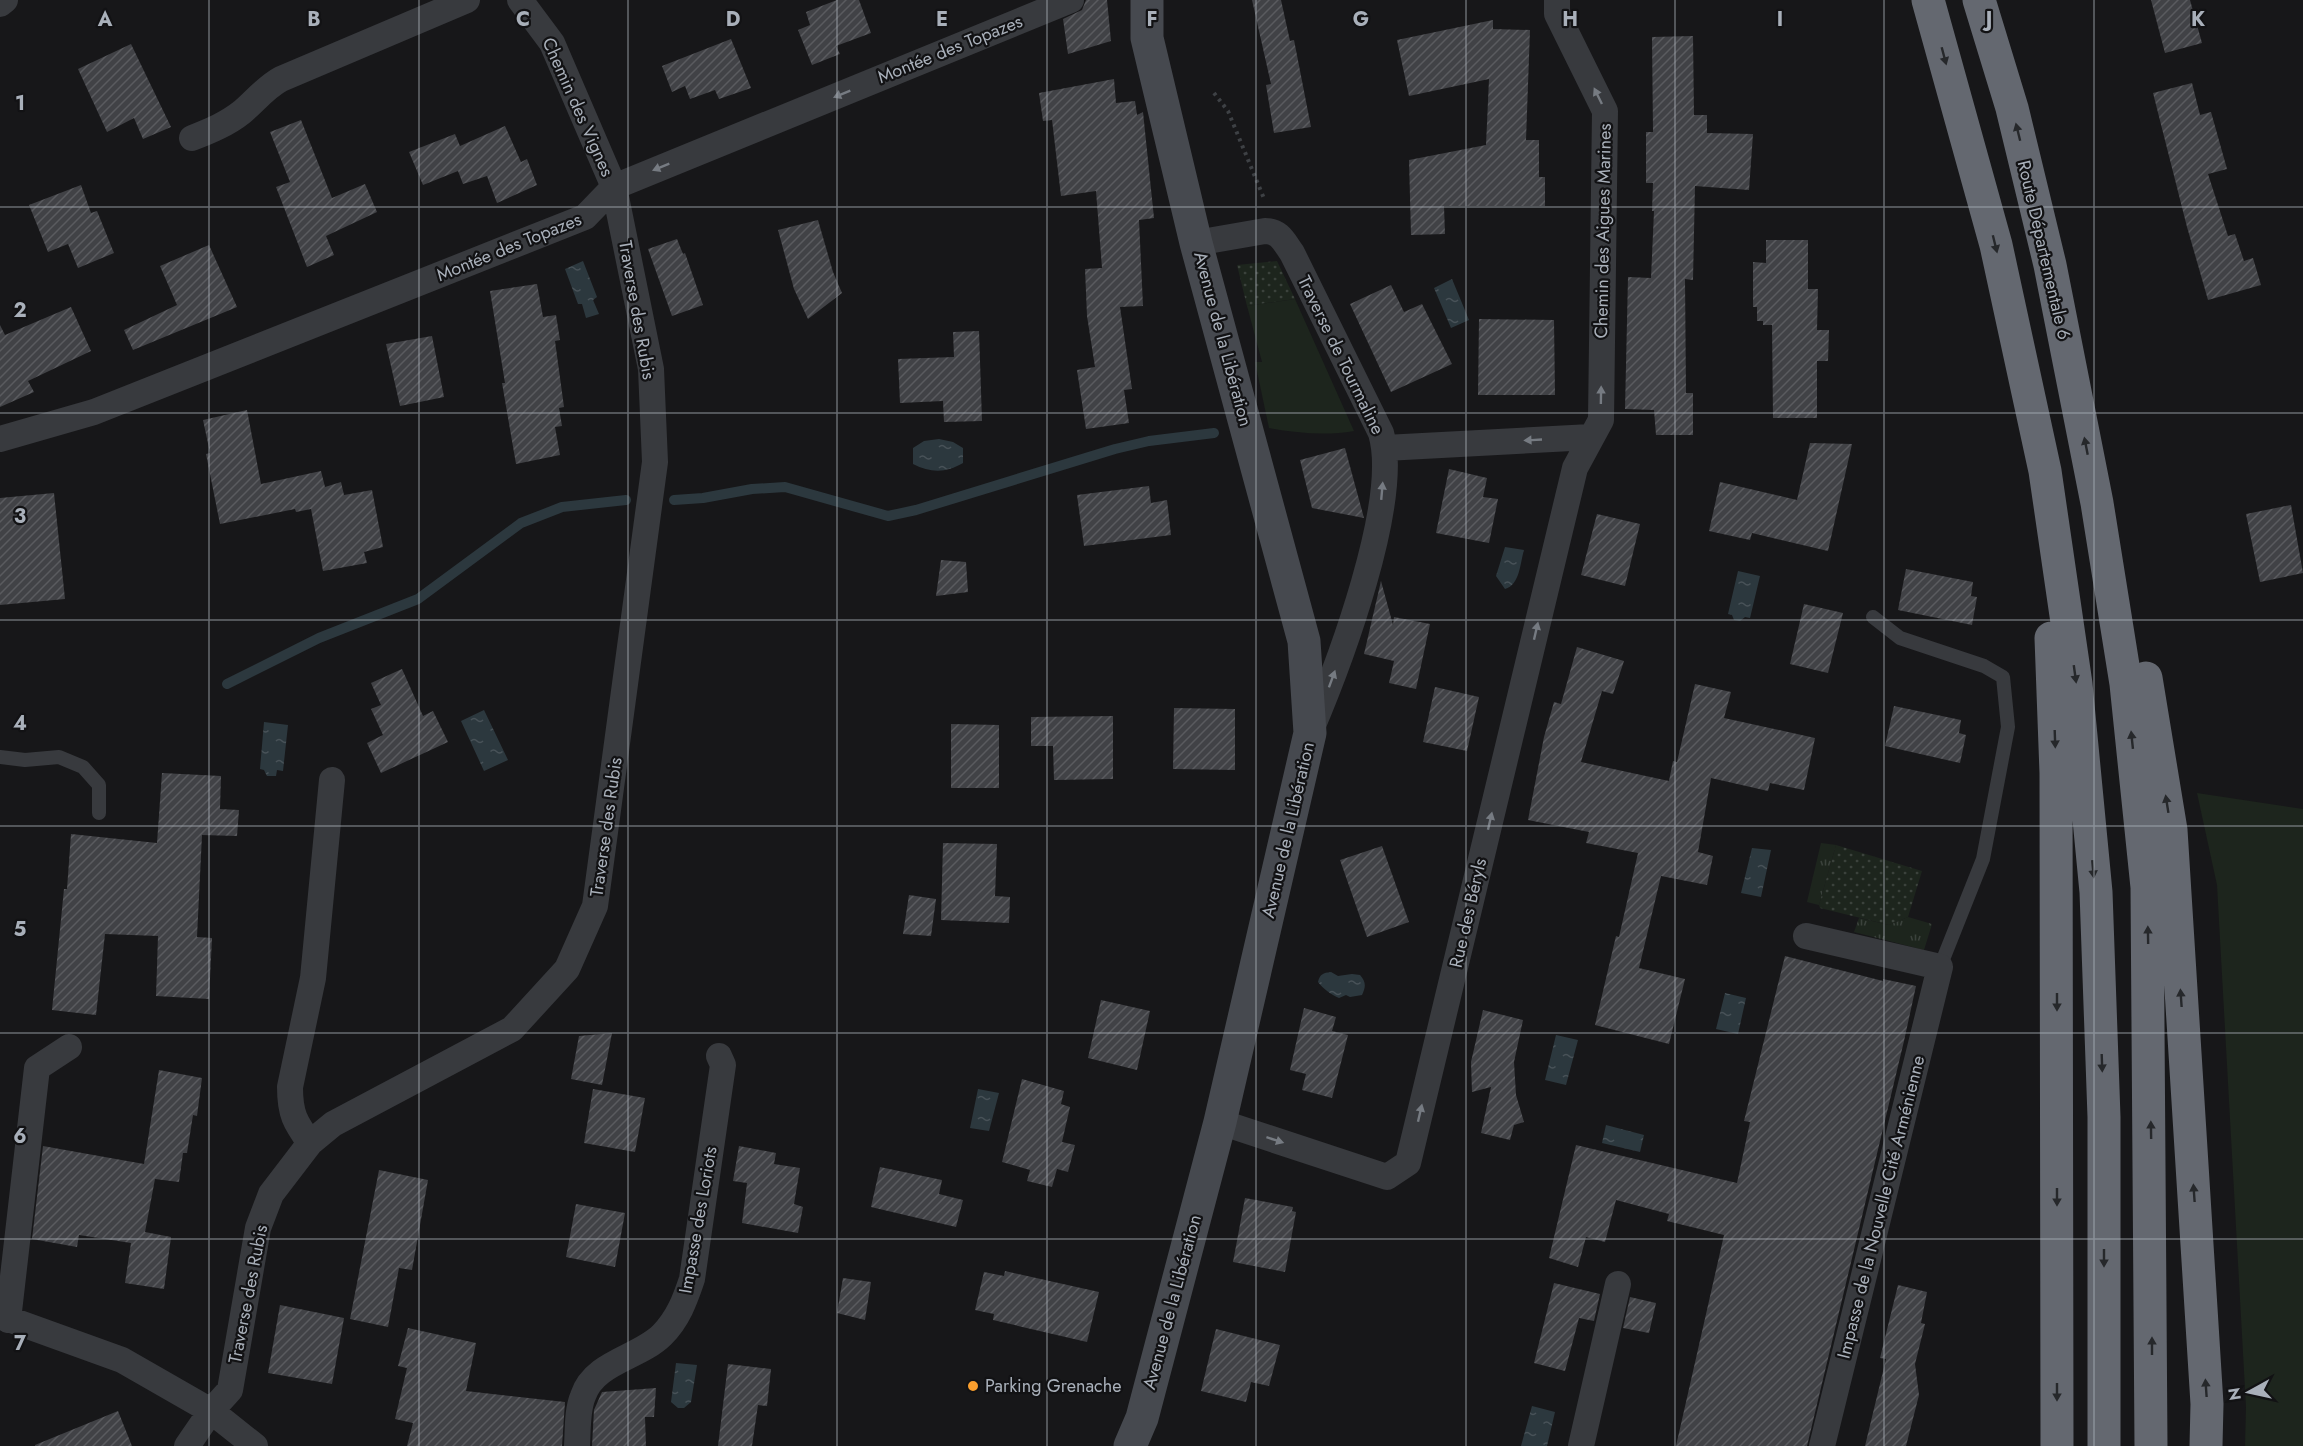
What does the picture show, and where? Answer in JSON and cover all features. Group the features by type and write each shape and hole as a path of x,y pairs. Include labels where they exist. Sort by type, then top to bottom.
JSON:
{"highway":[{"path":"1928,0 1996,245 2045,471 2076,684 2096,892 2104,1117 2104,1446"},
{"name":"Route Départementale 6","path":"1979,0 2012,108 2050,265 2097,503"},
{"path":"2045,471 2056,785 2057,1446"},
{"path":"2097,503 2126,684 2148,887 2151,1446"},
{"path":"2097,503 2137,619 2171,830 2207,1404 2206,1446"}],"street":[{"path":"0,4 5,0"},
{"path":"192,138 225,124 281,79 467,0"},
{"name":"Chemin des Vignes","path":"520,0 552,43 614,187"},
{"name":"Montée des Topazes","path":"0,439 94,412 574,222 585,217 614,187 1071,0"},
{"name":"Avenue de la Libération","path":"1130,1446 1142,1418 1220,1122 1310,733 1304,641 1196,243 1148,38 1147,0"},
{"name":"Chemin des Aigues Marines","path":"1557,0 1557,14 1605,111 1601,420 1575,468"},
{"name":"Traverse des Rubis","path":"187,1446 211,1411 230,1390 258,1228 271,1194 310,1143 333,1124 512,1029 567,969 595,906 655,462 651,369 614,187"},
{"path":"1196,243 1265,231 1278,234"},
{"name":"Traverse de Tourmaline","path":"1278,234 1297,264 1381,433 1385,448 1383,497 1371,552 1331,683 1310,733"},
{"path":"1385,448 1591,437"},
{"name":"Rue des Béryls","path":"1220,1122 1388,1177 1408,1163 1575,468"},
{"path":"310,1143 293,1120 290,1087 313,978 332,780"},
{"path":"1806,936 1940,967"},
{"name":"Impasse de la Nouvelle Cité Arménienne","path":"1822,1446 1940,967"},
{"path":"69,1047 37,1068 4,1318 122,1360 211,1411 255,1446"},
{"name":"Impasse des Loriots","path":"577,1446 582,1397 588,1384 601,1372 661,1336 681,1312 692,1279 723,1065 719,1056"},
{"path":"1581,1446 1618,1284"}],"lane":[{"path":"1873,617 1900,638 1984,666 2003,677 2008,728 1983,859 1940,967"},
{"path":"0,757 25,760 59,757 83,766 99,785 99,813"}],"path":[{"path":"1215,93 1228,111 1278,234"}],"green space":[{"path":"1277,261 1295,299 1247,306 1237,265"},
{"path":"1295,299 1354,431 1312,433 1269,428 1255,362 1262,362 1247,306"},
{"path":"2197,793 2303,809 2303,1446 2245,1446 2246,1407 2217,885"},
{"path":"1821,843 1836,845 1819,905 1807,902"},
{"path":"1836,845 1922,871 1908,917 1889,925 1820,908"},
{"path":"1908,917 1932,924 1924,950 1854,932 1859,918 1889,925"}],"water":[{"path":"583,261 597,297 593,300 599,314 586,318 582,304 578,304 565,269"},
{"path":"1452,279 1469,320 1451,328 1434,288"},
{"path":"939,439 953,442 963,448 963,463 951,469 938,471 913,464 913,448 924,441"},
{"path":"1505,547 1524,550 1517,578 1510,587 1505,589 1496,576"},
{"path":"1738,571 1760,576 1750,618 1745,617 1740,621 1734,620 1732,615 1728,614"},
{"path":"484,710 508,760 484,771 461,721"},
{"path":"264,722 288,725 283,771 277,770 276,776 267,776 264,770 260,769"},
{"path":"1752,848 1771,850 1761,897 1741,893"},
{"path":"1331,972 1338,976 1360,975 1365,984 1362,995 1350,997 1346,995 1339,998 1328,992 1318,982 1322,974"},
{"path":"1725,993 1746,998 1738,1034 1716,1029"},
{"path":"1556,1035 1578,1040 1566,1085 1545,1080"},
{"path":"978,1089 999,1093 989,1131 970,1128"},
{"path":"1606,1125 1644,1135 1640,1152 1602,1143"},
{"path":"676,1363 697,1365 691,1402 684,1408 678,1408 671,1402"},
{"path":"1532,1406 1555,1412 1547,1446 1521,1446"}],"building":[{"path":"837,0 859,0 871,33 836,46 840,54 812,65 798,30 810,25 806,12"},
{"path":"1086,0 1107,0 1111,41 1068,54 1063,19 1082,10"},
{"path":"1252,0 1281,0 1290,41 1294,40 1311,127 1274,133 1266,85 1271,84"},
{"path":"2151,0 2190,0 2202,43 2165,53"},
{"path":"1493,20 1493,29 1530,30 1526,140 1539,140 1539,177 1545,177 1545,206 1444,206 1445,234 1411,235 1409,160 1486,145 1489,79 1409,96 1397,40"},
{"path":"1693,36 1694,115 1707,115 1707,133 1753,134 1749,190 1695,186 1693,280 1685,279 1686,393 1693,393 1693,435 1656,435 1654,410 1625,409 1628,277 1651,278 1654,211 1652,211 1653,183 1646,183 1646,132 1653,132 1652,37"},
{"path":"731,39 751,88 719,99 715,90 690,99 685,86 672,92 662,66"},
{"path":"131,44 171,127 143,139 134,118 107,132 78,69"},
{"path":"1114,79 1116,103 1135,101 1137,115 1143,112 1154,218 1139,220 1143,306 1120,307 1132,389 1124,390 1129,423 1086,429 1077,370 1095,367 1087,316 1085,269 1102,268 1096,191 1061,196 1052,120 1043,121 1039,93"},
{"path":"2192,83 2200,115 2211,112 2227,169 2208,174 2228,236 2235,234 2244,261 2253,258 2261,285 2208,300 2153,93"},
{"path":"301,120 332,198 365,184 377,212 326,236 334,255 307,267 276,187 290,182 270,132"},
{"path":"505,126 521,162 527,159 537,185 497,203 487,176 463,184 458,171 423,185 409,152 455,134 460,146"},
{"path":"81,185 91,213 97,211 114,253 78,268 68,244 48,252 29,205"},
{"path":"818,220 833,272 842,293 808,319 794,289 778,230"},
{"path":"677,239 683,254 685,253 703,305 672,316 648,249"},
{"path":"1766,240 1808,240 1808,289 1818,289 1817,330 1829,330 1828,361 1817,361 1817,418 1773,418 1772,325 1763,325 1763,321 1757,321 1757,307 1753,307 1753,262 1766,263"},
{"path":"209,245 237,307 133,350 124,330 177,305 160,266"},
{"path":"537,284 543,317 556,315 560,340 555,341 564,407 559,408 562,426 555,427 560,455 516,464 502,383 505,383 490,291"},
{"path":"1391,285 1404,312 1422,304 1452,364 1391,392 1350,304"},
{"path":"71,307 91,351 28,381 34,392 0,407 0,325 5,335"},
{"path":"1479,319 1554,320 1555,395 1478,395"},
{"path":"979,331 982,421 944,422 943,401 900,403 898,359 954,357 953,332"},
{"path":"432,336 444,397 400,406 386,344"},
{"path":"247,410 261,484 321,471 325,487 341,482 344,495 372,490 383,547 364,552 367,563 323,571 311,509 296,512 295,509 220,524 206,454 210,453 203,420"},
{"path":"1810,443 1852,444 1828,551 1752,533 1750,540 1709,531 1720,482 1797,500"},
{"path":"1345,448 1364,518 1312,508 1300,460"},
{"path":"1449,469 1487,478 1483,497 1498,499 1489,543 1436,533"},
{"path":"1149,486 1151,503 1167,500 1171,535 1084,546 1077,495"},
{"path":"54,493 65,599 0,605 0,498"},
{"path":"2291,505 2303,573 2260,582 2246,514"},
{"path":"1597,514 1640,524 1625,586 1581,575"},
{"path":"941,560 966,562 968,592 936,596"},
{"path":"1906,569 1973,582 1971,596 1977,597 1972,625 1898,610"},
{"path":"1381,581 1393,625 1394,617 1430,624 1416,689 1389,683 1394,661 1364,654"},
{"path":"1804,604 1843,613 1828,673 1790,664"},
{"path":"1577,647 1624,661 1613,694 1602,691 1581,762 1669,781 1673,761 1677,762 1695,684 1731,692 1724,718 1815,738 1804,790 1770,783 1768,791 1711,778 1698,852 1713,856 1707,885 1661,876 1639,968 1685,979 1669,1044 1595,1025 1616,936 1619,937 1638,853 1586,843 1589,832 1528,820 1544,737 1554,702 1561,704"},
{"path":"402,669 423,716 433,711 448,742 381,773 367,743 383,735 371,709 381,705 371,683"},
{"path":"1435,687 1479,697 1467,751 1423,742"},
{"path":"1894,706 1961,720 1959,733 1966,735 1960,763 1885,746"},
{"path":"1174,708 1235,709 1235,770 1173,769"},
{"path":"1113,716 1113,779 1054,780 1053,746 1031,746 1031,717"},
{"path":"951,724 999,725 999,788 951,788"},
{"path":"162,773 221,776 220,809 239,810 237,836 202,835 197,937 212,938 209,999 156,996 158,936 105,934 96,1015 52,1010 64,889 67,889 71,834 157,843"},
{"path":"943,843 997,844 995,896 1010,897 1009,923 941,920"},
{"path":"1382,846 1409,922 1367,937 1340,860"},
{"path":"909,895 936,899 931,936 903,934"},
{"path":"1785,956 1883,981 1883,979 1916,986 1904,1041 1807,1446 1676,1446 1724,1235 1667,1221 1669,1214 1616,1200 1605,1242 1586,1237 1578,1267 1549,1258 1576,1145 1737,1183 1750,1122 1744,1121"},
{"path":"1101,1000 1150,1011 1137,1070 1088,1058"},
{"path":"1304,1008 1336,1017 1332,1031 1348,1035 1332,1098 1302,1090 1306,1074 1290,1070"},
{"path":"1483,1010 1523,1020 1514,1062 1516,1095 1524,1122 1514,1125 1510,1140 1481,1133 1491,1087 1472,1092 1471,1062"},
{"path":"612,1033 602,1085 571,1079 579,1036"},
{"path":"159,1070 202,1078 197,1116 193,1115 187,1153 183,1153 179,1182 155,1179 145,1232 171,1237 164,1289 125,1283 131,1243 79,1235 77,1247 32,1239 43,1146 144,1164"},
{"path":"1022,1079 1064,1091 1061,1104 1070,1107 1062,1142 1075,1145 1068,1172 1057,1169 1052,1187 1027,1181 1030,1170 1002,1162"},
{"path":"593,1089 645,1098 635,1152 584,1143"},
{"path":"739,1146 776,1153 774,1164 800,1168 794,1204 803,1207 798,1233 742,1223 747,1183 733,1181"},
{"path":"880,1167 942,1180 939,1194 963,1200 956,1227 871,1207"},
{"path":"379,1170 428,1180 412,1270 399,1268 388,1327 350,1319"},
{"path":"1245,1198 1293,1207 1292,1211 1296,1212 1285,1272 1233,1262"},
{"path":"576,1204 625,1213 615,1267 566,1257"},
{"path":"1005,1271 1099,1292 1087,1342 993,1320 994,1314 975,1310 984,1272 1004,1276"},
{"path":"843,1278 871,1282 865,1320 837,1313"},
{"path":"1554,1283 1600,1294 1594,1321 1579,1318 1565,1371 1534,1363"},
{"path":"1898,1285 1927,1292 1921,1323 1925,1324 1915,1364 1919,1395 1906,1446 1865,1446 1886,1359 1880,1358"},
{"path":"1630,1297 1656,1303 1649,1333 1623,1328"},
{"path":"280,1305 344,1318 332,1384 268,1373"},
{"path":"408,1328 476,1343 466,1391 565,1402 562,1446 407,1446 413,1423 395,1419 407,1368 398,1366"},
{"path":"1216,1329 1280,1345 1269,1386 1251,1382 1246,1402 1201,1391"},
{"path":"728,1364 771,1369 767,1406 758,1405 752,1446 718,1446"},
{"path":"656,1388 654,1417 645,1417 646,1446 592,1446 594,1410 602,1392"},
{"path":"118,1411 132,1446 35,1446 35,1445"}],"waterway":[{"path":"674,500 703,498 752,489 785,487 888,516 916,510 1115,449 1149,441 1214,433"},
{"path":"227,684 319,638 418,599 521,523 562,507 626,500"}],"place":[{"name":"Parking Grenache","path":"973,1386"}]}
